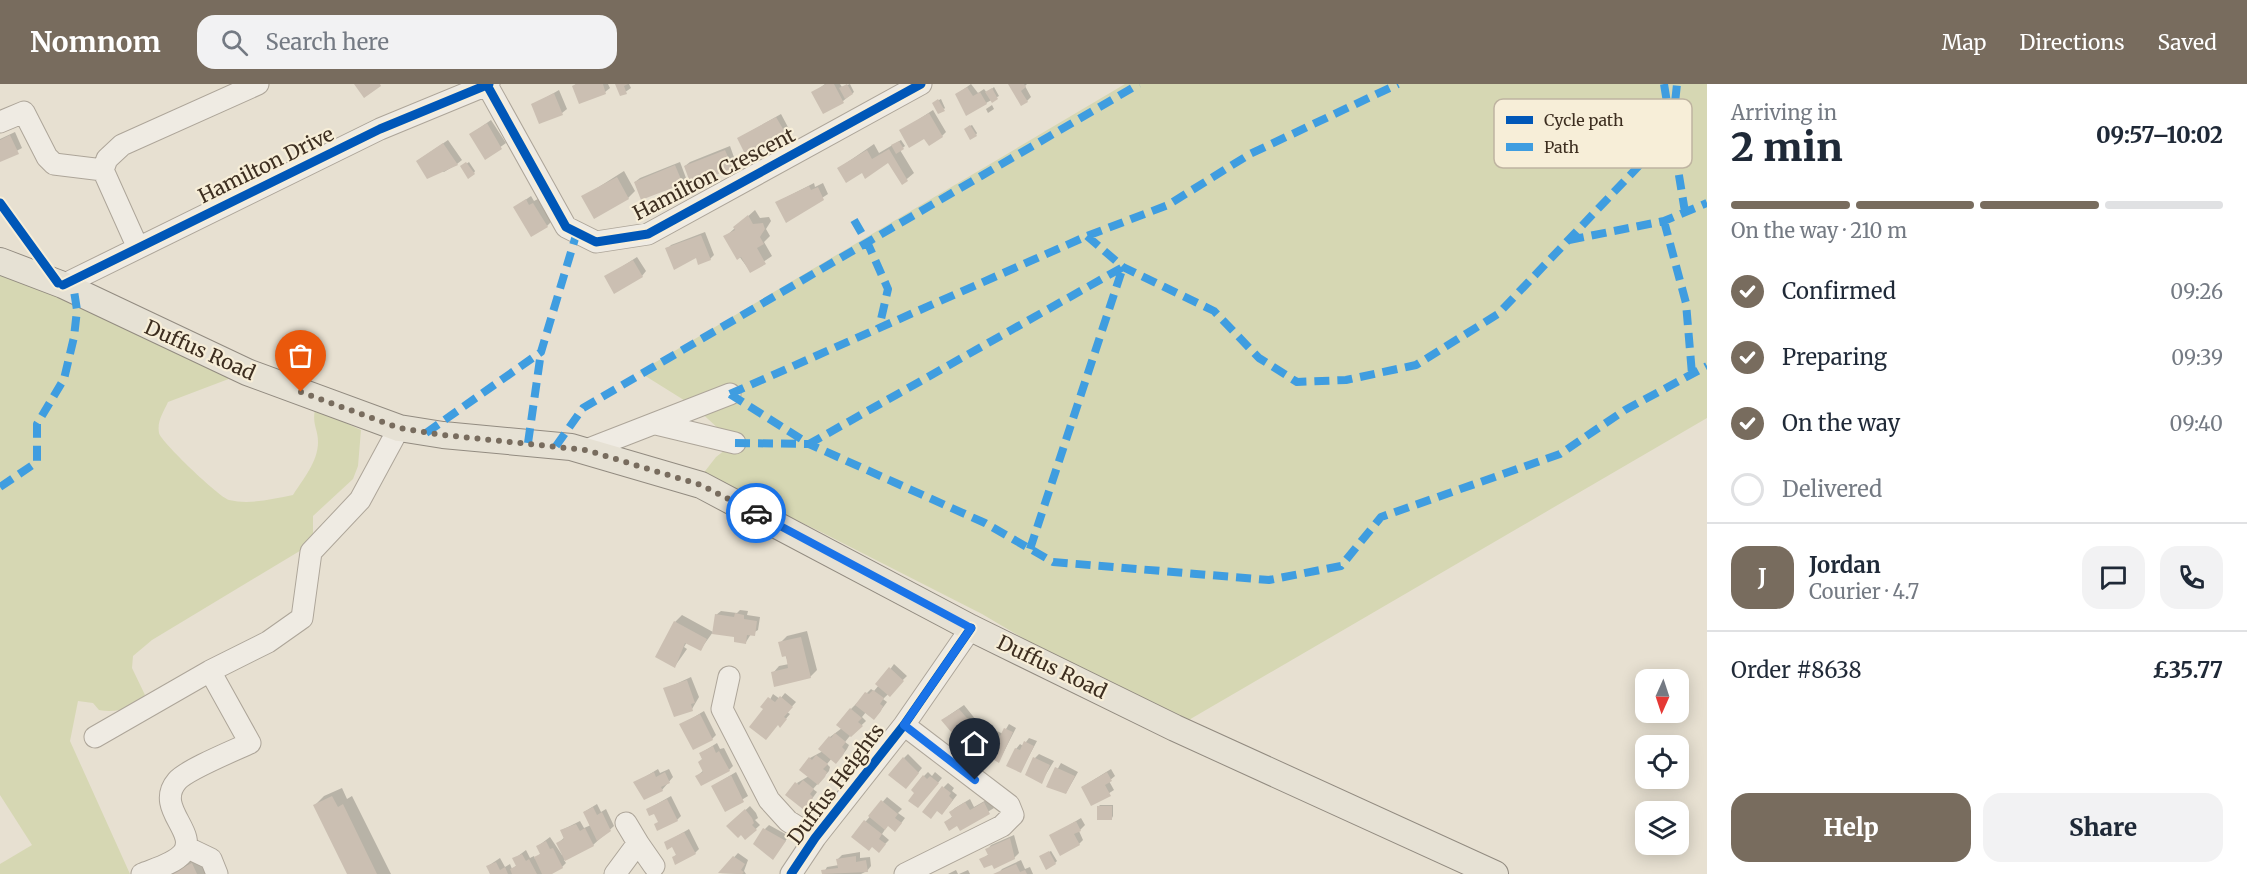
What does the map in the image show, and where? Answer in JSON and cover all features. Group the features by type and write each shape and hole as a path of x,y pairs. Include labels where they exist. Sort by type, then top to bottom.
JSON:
{"main road":[{"name":"Duffus Road","path":"0,261 63,285 247,372 399,428 443,435 586,450 701,485 971,628 1175,728 1495,874"}],"street":[{"path":"138,248 103,170 107,159 122,145 231,89 258,84"},
{"name":"Hamilton Crescent","path":"488,85 566,227 596,242 648,234 921,84"},
{"name":"Hamilton Drive","path":"63,285 380,129 488,85"},
{"path":"0,122 24,112 47,157 54,165 103,170"},
{"path":"586,450 730,394"},
{"path":"656,424 735,443"},
{"path":"95,737 210,671 268,642 302,618 311,552 360,500 399,428"},
{"name":"Duffus Heights","path":"791,874 815,838 904,725 971,628"},
{"path":"130,874 140,874 174,860 182,854 186,847 186,837 170,804 170,792 178,780 250,743 210,671"},
{"path":"729,677 722,709 768,800 788,821 815,838"},
{"path":"904,725 1009,806 1013,815 1002,826 905,874"},
{"path":"626,823 654,866"},
{"path":"615,874 638,843"},
{"path":"186,847 211,859 217,874"}],"green space":[{"path":"1125,84 1707,84 1707,418 1175,728 982,614 819,531 702,475 716,457 734,443 695,407 639,372"},
{"path":"0,261 247,372 168,402 159,425 159,433 169,447 203,480 229,500 253,502 293,495 316,456 318,438 314,419 315,409 361,430 358,466 353,479 313,516 313,543 152,640 133,656 132,668 145,695 136,704 124,709 105,711 99,710 93,703 78,701 70,741 130,874 0,874 0,864 32,845 0,795"}],"building":[{"path":"354,84 380,84 381,86 364,98"},
{"path":"603,84 606,94 579,104 572,86"},
{"path":"615,84 628,84 624,86 627,94 620,96"},
{"path":"826,84 834,84 844,103 823,114 811,92"},
{"path":"847,84 853,94 845,99 839,88"},
{"path":"1008,84 1024,84 1026,87 1021,91 1028,102 1021,106"},
{"path":"967,87 973,96 980,92 987,104 966,116 955,94"},
{"path":"992,88 998,99 992,103 985,92"},
{"path":"554,93 563,115 539,124 531,104"},
{"path":"938,99 945,111 938,114 932,103"},
{"path":"929,113 943,137 929,146 924,139 909,148 899,130"},
{"path":"776,117 786,134 746,156 737,138"},
{"path":"487,123 502,149 485,160 469,134"},
{"path":"970,125 977,136 970,140 964,129"},
{"path":"10,135 19,154 0,162 0,140"},
{"path":"899,141 904,149 896,154 891,145"},
{"path":"443,143 458,165 427,179 416,161"},
{"path":"889,149 908,181 902,185 888,163 865,179 862,173 846,183 837,168 867,150 872,159"},
{"path":"725,150 733,168 691,185 684,166"},
{"path":"466,162 475,174 468,179 460,166"},
{"path":"675,165 683,184 641,200 634,182"},
{"path":"617,177 629,199 594,219 581,196"},
{"path":"809,186 811,190 818,187 824,200 786,223 775,202"},
{"path":"526,199 529,205 533,203 548,227 531,237 513,207"},
{"path":"748,215 753,224 763,223 765,229 760,237 764,244 757,248 766,264 750,273 741,257 737,260 723,236 735,230 733,227"},
{"path":"701,235 711,260 698,265 696,258 674,270 665,248"},
{"path":"633,260 643,277 614,294 604,276"},
{"path":"735,613 744,615 744,619 757,621 755,636 747,635 746,644 734,642 734,637 712,634 715,614 734,617"},
{"path":"674,621 707,639 701,651 685,643 675,668 655,657"},
{"path":"801,637 811,678 774,687 771,672 788,668 786,656 782,657 778,642"},
{"path":"889,667 904,681 890,697 875,684"},
{"path":"687,680 695,703 691,704 693,711 674,717 663,688"},
{"path":"873,690 884,698 880,704 883,706 881,711 874,720 855,705 865,692 869,694"},
{"path":"780,696 793,707 784,717 787,719 780,728 778,725 766,740 749,727 763,709 760,707 768,697 775,702"},
{"path":"850,708 862,718 858,722 863,726 851,737 836,725"},
{"path":"959,709 973,725 970,728 976,735 967,742 961,735 957,739 941,720"},
{"path":"700,714 713,740 693,750 679,724"},
{"path":"1004,728 1013,732 999,763 981,752 989,733 999,738"},
{"path":"835,733 846,742 842,747 845,750 843,755 836,764 818,749 829,736 831,738"},
{"path":"1024,741 1034,746 1021,773 1006,766 1015,748 1020,750"},
{"path":"713,746 716,753 719,751 730,771 701,786 695,776 703,772 698,762 702,759 699,753"},
{"path":"816,755 828,764 823,769 827,772 825,777 818,785 799,770 809,757 812,760"},
{"path":"903,757 919,773 906,789 888,775"},
{"path":"1033,757 1050,765 1042,784 1025,775"},
{"path":"1055,767 1075,776 1066,794 1046,787"},
{"path":"654,772 656,777 665,772 670,783 661,787 663,791 644,800 633,782"},
{"path":"1107,772 1112,781 1105,785 1111,796 1091,806 1081,787"},
{"path":"731,775 744,802 725,812 711,786"},
{"path":"923,775 927,779 930,776 939,783 918,808 908,801 914,793 911,790"},
{"path":"803,780 814,789 810,794 813,797 811,802 804,810 785,795 795,782 799,785"},
{"path":"942,786 951,793 949,796 953,800 942,815 937,811 931,819 922,812"},
{"path":"332,796 338,807 343,804 377,874 347,874 313,805"},
{"path":"667,799 678,821 657,831 654,824 658,822 654,814 649,816 646,809"},
{"path":"881,800 898,814 895,818 902,823 895,832 888,826 885,830 868,816"},
{"path":"965,802 970,810 984,802 990,814 960,831 957,826 949,831 944,822 952,817 949,812"},
{"path":"1097,806 1112,806 1112,820 1097,820"},
{"path":"593,807 597,815 602,812 611,831 597,841 583,812"},
{"path":"745,809 752,818 754,823 752,825 757,830 745,840 741,835 738,838 726,826"},
{"path":"864,820 882,834 879,839 886,844 879,853 872,847 869,851 851,837"},
{"path":"1076,821 1081,831 1074,834 1080,845 1060,856 1049,835"},
{"path":"576,824 580,831 585,828 594,846 565,861 556,843 564,839 560,830"},
{"path":"763,828 786,841 773,860 753,844"},
{"path":"684,832 696,854 675,865 672,857 676,855 672,847 667,850 664,842"},
{"path":"1010,838 1015,859 994,869 992,865 984,868 979,859 988,855 985,849"},
{"path":"546,841 550,849 553,848 563,868 552,874 542,874 534,857 540,854 536,846"},
{"path":"1049,851 1056,864 1046,870 1039,856"},
{"path":"522,854 526,861 529,859 537,874 512,874 510,869 516,866 512,858"},
{"path":"733,856 745,864 741,870 744,872 742,874 718,873"},
{"path":"856,856 856,862 866,860 868,872 822,874 821,870 838,868 836,859"},
{"path":"496,862 500,870 505,867 508,874 490,874 486,866"},
{"path":"192,863 197,874 169,874"},
{"path":"1016,864 1020,872 1025,870 1027,874 993,874"}],"marked path":[{"path":"556,446 583,408 1139,84"},
{"path":"730,394 1087,236 1168,205 1250,154 1398,84"},
{"path":"1664,84 1666,99"},
{"path":"1675,99 1677,84"},
{"path":"1087,236 1123,267 1214,311 1259,358 1297,382 1346,380 1416,365 1498,314 1637,168"},
{"path":"1678,168 1685,212"},
{"path":"1569,240 1664,221 1707,203"},
{"path":"854,220 868,244 888,289 879,328"},
{"path":"1664,221 1686,303 1692,374"},
{"path":"426,433 541,352 577,232"},
{"path":"730,394 809,444 1123,267"},
{"path":"1030,549 1123,267"},
{"path":"0,487 37,462 37,424 64,379 74,337 77,310 74,291"},
{"path":"528,443 541,352"},
{"path":"735,443 809,444 985,523 1053,562 1269,580 1341,566 1381,517 1560,454 1625,410 1707,366"}],"cycle path":[{"path":"63,285 380,129 489,84"},
{"path":"487,85 566,227 596,242 648,234 921,84"},
{"path":"0,203 58,283"},
{"path":"791,874 815,838 904,725 971,628"}],"way so far":[{"path":"301,392 377,418 399,428 443,435 586,450 701,485 756,513"}],"route":[{"path":"756,513 971,628 904,725 975,780"}]}
